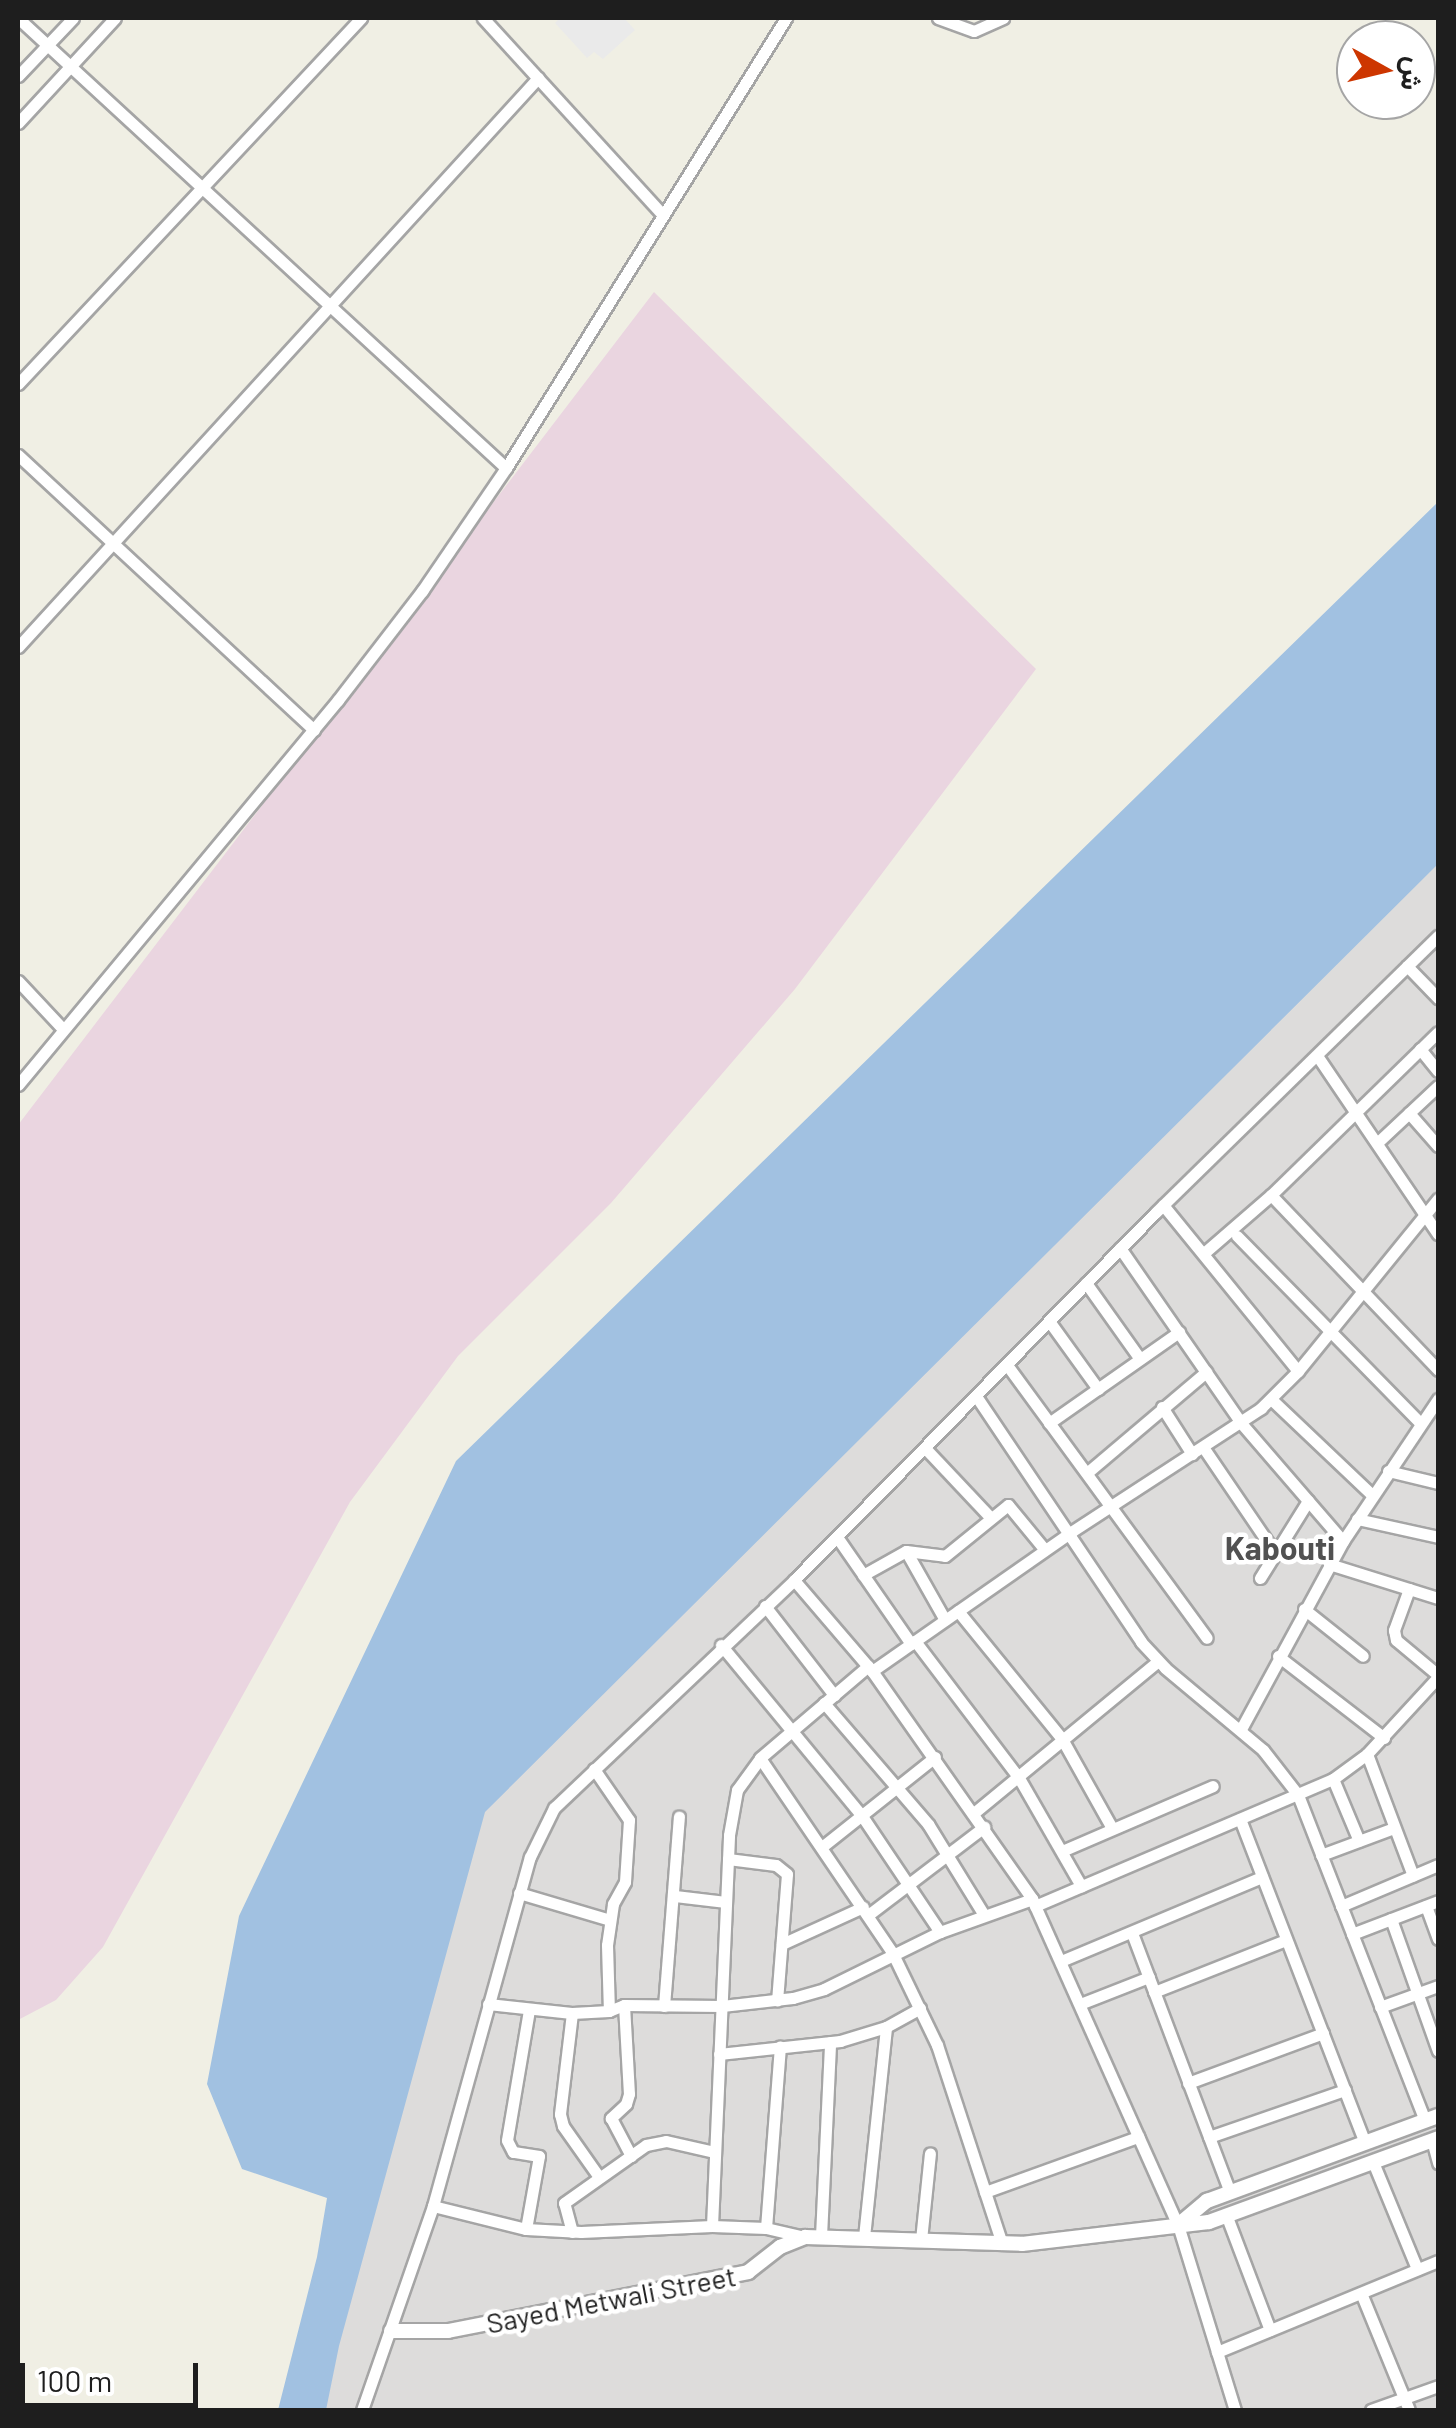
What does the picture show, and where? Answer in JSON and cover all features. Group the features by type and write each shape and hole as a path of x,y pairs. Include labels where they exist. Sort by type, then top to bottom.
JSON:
{"street":[{"path":"18,18 506,468"},
{"path":"18,76 73,18"},
{"path":"18,123 115,18"},
{"path":"18,384 199,186 361,18"},
{"path":"484,18 661,213"},
{"path":"18,1085 314,730 422,591 506,468 661,213 786,18"},
{"path":"938,18 974,31 1003,18"},
{"path":"18,647 538,78"},
{"path":"18,455 314,730"},
{"path":"362,2410 433,2206 519,1892 548,1817 721,1645 794,1580 1162,1205 1438,936"},
{"path":"1407,966 1438,998"},
{"path":"18,981 62,1028"},
{"path":"1204,1253 1271,1195 1438,1032"},
{"path":"1420,1049 1438,1071"},
{"path":"1318,1057 1438,1234"},
{"path":"1376,1143 1438,1086"},
{"path":"1409,1113 1438,1146"},
{"path":"1271,1195 1438,1370"},
{"path":"712,2226 728,1859 738,1790 760,1758 870,1668 1271,1399 1438,1199"},
{"path":"1162,1205 1298,1371"},
{"path":"1236,1236 1420,1424"},
{"path":"1120,1248 1241,1422 1343,1541"},
{"path":"1086,1283 1140,1359"},
{"path":"1049,1321 1098,1389"},
{"path":"1049,1423 1178,1332"},
{"path":"1006,1365 1206,1638"},
{"path":"1088,1472 1206,1372"},
{"path":"976,1396 1158,1661 1240,1728 1298,1795 1380,2007 1432,2119 1230,2192 1197,2206 1178,2224"},
{"path":"1240,1728 1343,1541 1438,1398"},
{"path":"1271,1399 1372,1495"},
{"path":"1162,1407 1275,1553"},
{"path":"925,1448 989,1516"},
{"path":"1388,1471 1437,1479"},
{"path":"1260,1578 1308,1501"},
{"path":"863,1575 906,1551 945,1556 989,1516 1012,1506 1045,1550"},
{"path":"1357,1519 1438,1537"},
{"path":"837,1537 1019,1778 1081,1886"},
{"path":"906,1551 946,1620"},
{"path":"1330,1564 1438,1598"},
{"path":"794,1580 870,1668 984,1826 1033,1903 1178,2224 1235,2410"},
{"path":"488,2004 572,2013 609,2011 624,2005 722,2006 776,2001 824,1989 940,1932 1081,1886 1298,1795 1332,1779 1367,1754 1438,1676 1396,1640 1394,1630 1410,1589"},
{"path":"765,1606 829,1699 949,1855 984,1915"},
{"path":"1304,1609 1363,1656"},
{"path":"958,1611 1062,1739 1112,1828"},
{"path":"721,1645 862,1816 940,1932"},
{"path":"1278,1656 1384,1738"},
{"path":"974,1812 1158,1661"},
{"path":"1367,1754 1413,1876"},
{"path":"824,1846 935,1756"},
{"path":"760,1758 866,1911 920,2008 938,2045 1002,2244"},
{"path":"594,1768 629,1820 625,1882 610,1920 609,2011"},
{"path":"1332,1779 1359,1841"},
{"path":"1062,1851 1213,1786"},
{"path":"664,2006 679,1817"},
{"path":"1240,1818 1365,2143"},
{"path":"782,1944 866,1911 911,1885 984,1826"},
{"path":"1321,1855 1394,1828"},
{"path":"728,1859 785,1870 776,2001"},
{"path":"1341,1906 1438,1865"},
{"path":"1062,1961 1262,1877"},
{"path":"519,1892 610,1920"},
{"path":"675,1896 726,1902"},
{"path":"1352,1934 1432,1904 1438,1939"},
{"path":"1391,1919 1438,2050"},
{"path":"1132,1933 1230,2192"},
{"path":"1154,1992 1286,1940"},
{"path":"1080,2004 1149,1977"},
{"path":"1380,2007 1438,1986"},
{"path":"624,2005 629,2094 626,2104 610,2118 630,2156"},
{"path":"719,2054 830,2042 886,2027 920,2008"},
{"path":"526,2229 539,2156 514,2152 507,2140 529,2010"},
{"path":"572,2013 561,2120 599,2177"},
{"path":"864,2237 886,2027"},
{"path":"1188,2083 1323,2033"},
{"path":"813,2237 830,2042"},
{"path":"766,2228 780,2048"},
{"path":"1210,2137 1344,2090"},
{"path":"985,2192 1138,2137"},
{"path":"433,2206 526,2229 572,2232 712,2226 766,2228 813,2237 1002,2244 1227,2216 1435,2139 1438,2163"},
{"path":"572,2232 564,2203 630,2156 660,2140 714,2152"},
{"path":"921,2240 930,2153"},
{"path":"1373,2162 1418,2269"},
{"path":"1227,2216 1270,2330"},
{"name":"Sayed Metwali Street","path":"391,2331 448,2331 748,2272 780,2247 813,2237"},
{"path":"1217,2352 1438,2261"},
{"path":"1361,2292 1406,2405"},
{"path":"1371,2410 1406,2405 1438,2386"}],"shaded area":[{"path":"560,18 624,18 635,30 603,59 594,52 587,58 555,23"},
{"path":"654,292 1036,669 795,989 611,1203 458,1356 350,1502 103,1947 56,2000 18,2020 18,1125"},
{"path":"1438,706 1438,2410 304,2410 390,1917"}],"water":[{"path":"1438,502 1438,864 485,1812 339,2346 326,2410 278,2410 317,2257 327,2198 242,2169 207,2084 239,1916 456,1461"}],"district":[{"name":"Kabouti","path":"1280,1547"}]}
